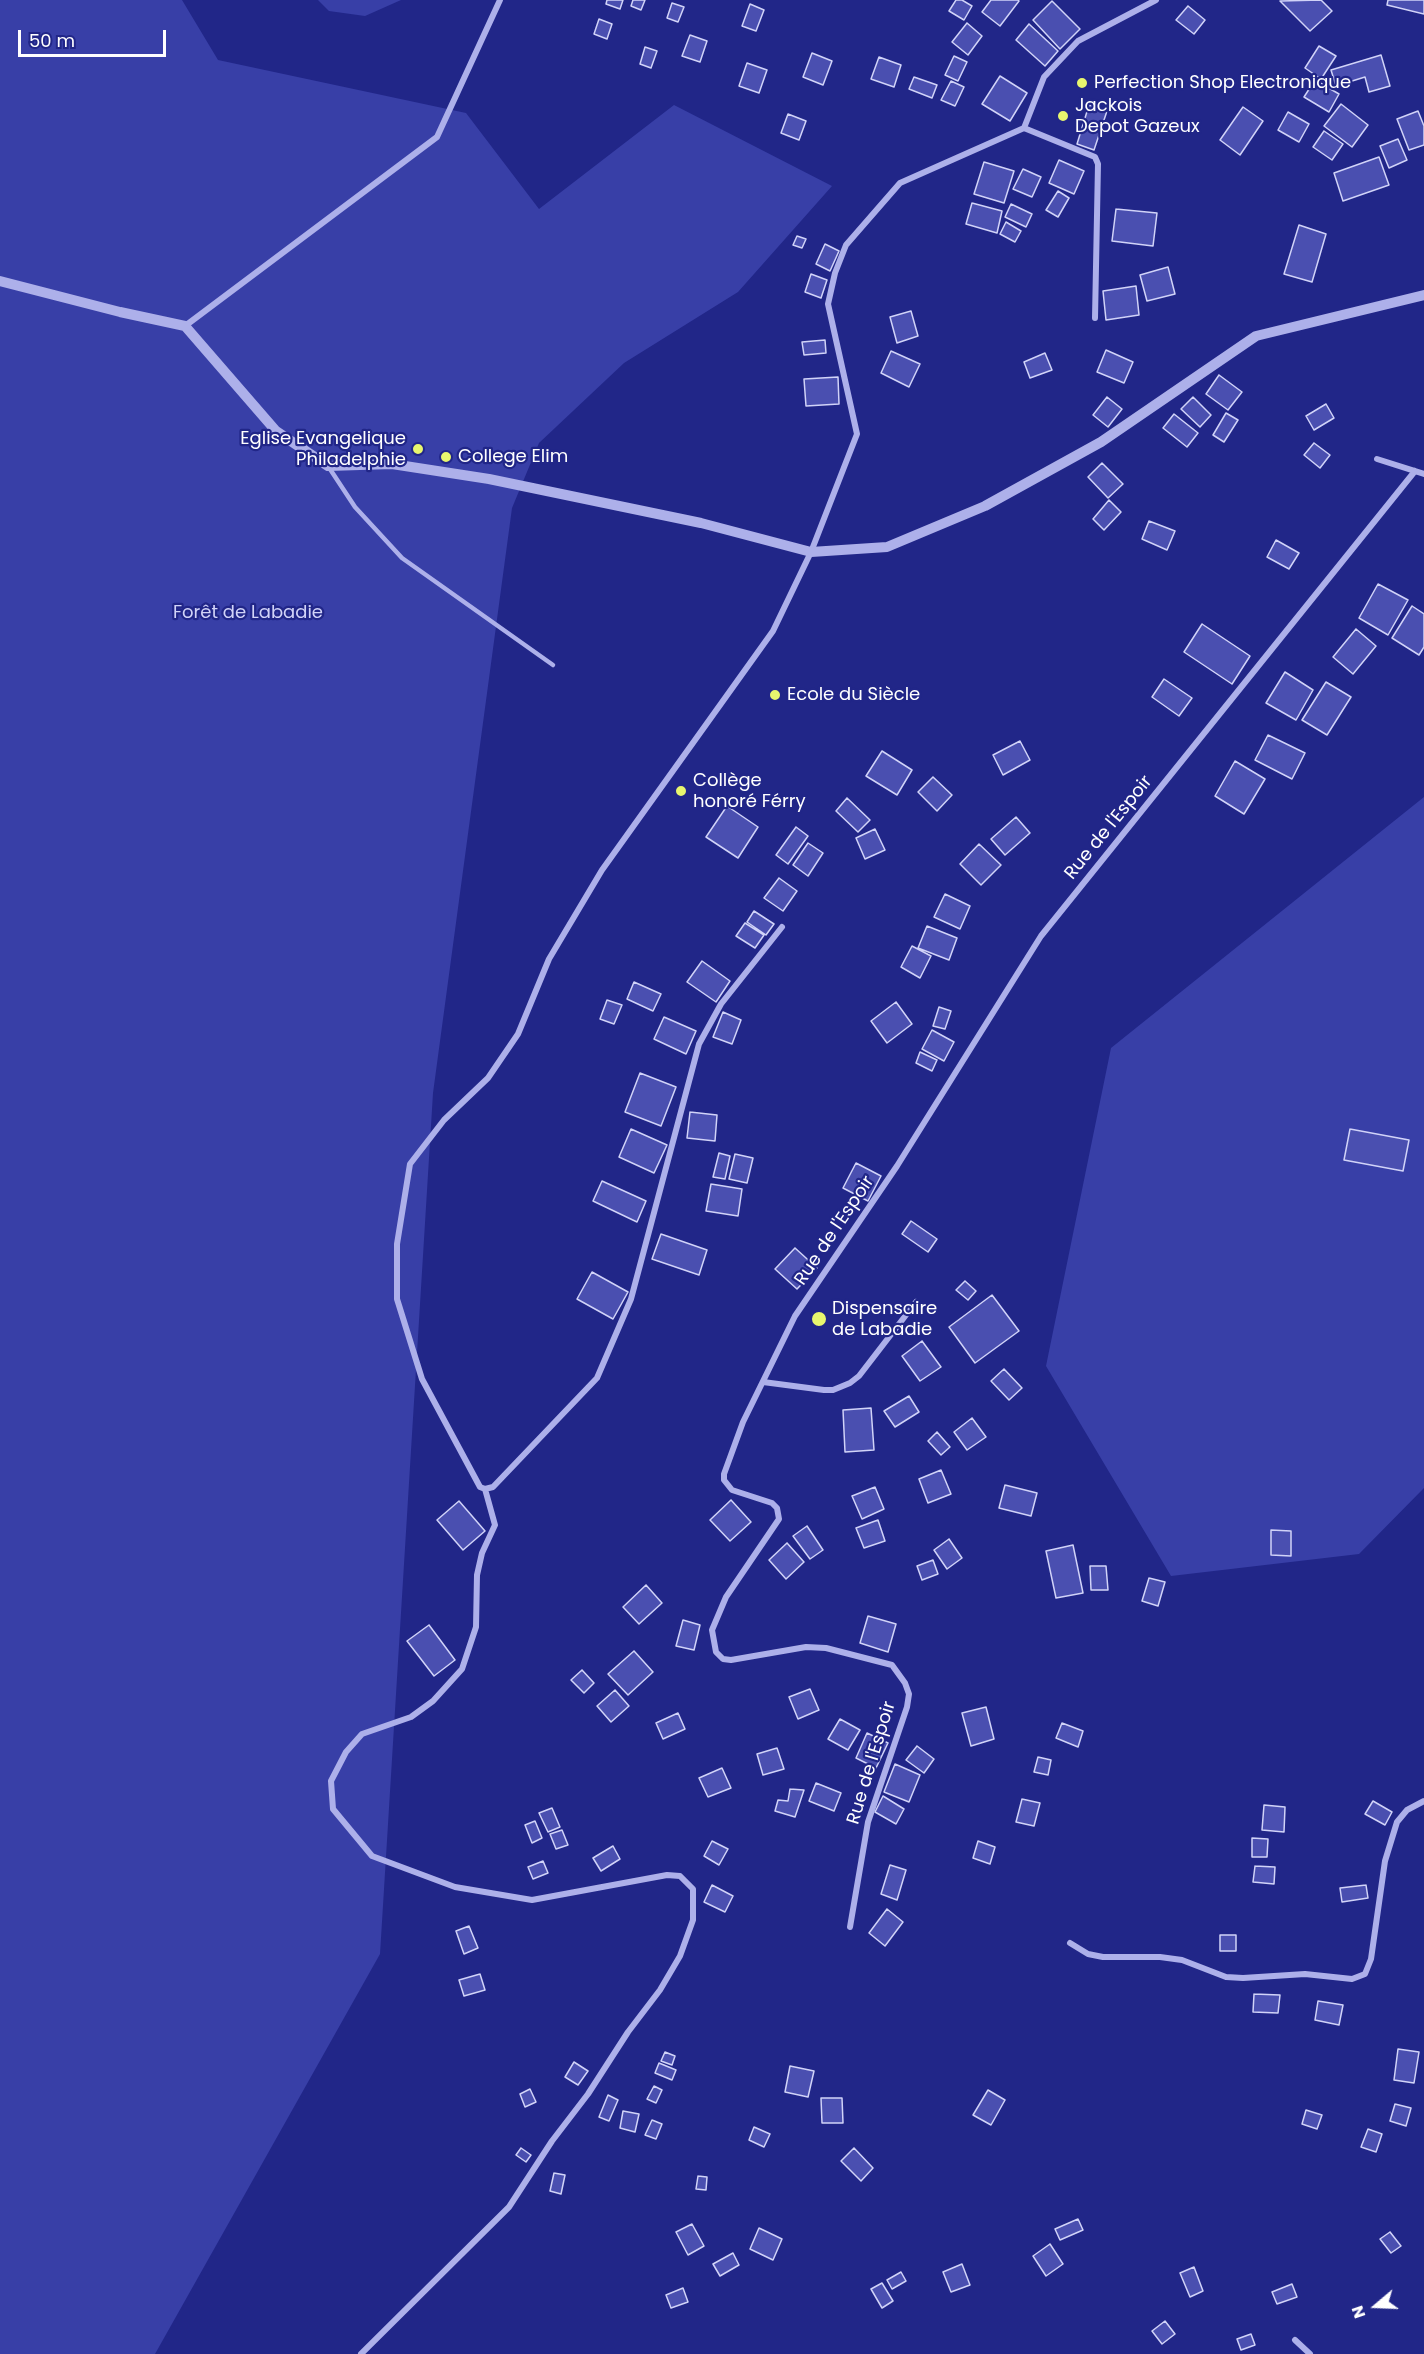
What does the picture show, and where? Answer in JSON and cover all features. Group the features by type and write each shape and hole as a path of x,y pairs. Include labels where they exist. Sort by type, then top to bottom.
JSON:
{"street":[{"path":"185,326 437,138 500,0"},
{"path":"1024,129 1044,77 1078,41 1156,0"},
{"path":"361,2354 509,2207 552,2141 588,2094 628,2032 660,1990 680,1956 693,1920 693,1889 680,1876 667,1875 532,1900 455,1887 372,1856 333,1809 331,1781 346,1752 362,1734 411,1717 433,1701 462,1669 476,1627 477,1575 482,1553 495,1525 485,1489 476,1483 422,1379 397,1299 397,1244 410,1164 444,1120 488,1078 519,1034 549,959 602,870 773,631 788,595 811,552 857,434 828,304 835,273 846,244 900,183 1024,129 1095,157 1098,164 1095,318"},
{"path":"0,281 185,326 276,431 328,466 393,464 489,479 701,524 811,552 887,547 985,506 1101,442 1256,336 1424,295"},
{"path":"1377,459 1424,474"},
{"name":"Rue de l'Espoir","path":"850,1927 870,1813 907,1707 909,1694 902,1677 892,1665 826,1648 806,1647 731,1660 723,1659 716,1652 712,1630 726,1597 779,1518 777,1508 772,1503 732,1490 724,1480 723,1474 743,1422 795,1316 897,1166 1041,936 1415,471"},
{"path":"485,1489 493,1487 597,1378 631,1299 699,1044 721,1005 782,927"},
{"path":"763,1382 824,1390 833,1390 850,1383 859,1376 916,1302"},
{"path":"1070,1943 1088,1954 1103,1957 1160,1957 1182,1960 1226,1977 1235,1978 1305,1974 1352,1978 1365,1974 1371,1959 1385,1861 1397,1822 1407,1810 1424,1801"},
{"path":"1295,2340 1310,2354"}],"lane":[{"path":"328,466 355,507 402,558 553,665"}],"green space":[{"name":"Forêt de Labadie","path":"0,0 182,0 218,60 466,113 539,209 674,105 832,186 738,292 624,363 539,443 512,508 433,1093 380,1954 155,2354 0,2354"},
{"path":"318,0 401,0 365,16 329,11"},
{"path":"1424,797 1424,1488 1359,1554 1171,1576 1046,1366 1111,1048"}],"building":[{"path":"607,0 623,0 620,9 606,4"},
{"path":"633,0 645,0 641,10 631,6"},
{"path":"956,0 962,0 972,6 964,20 949,11"},
{"path":"991,0 1019,1 1000,26 982,12"},
{"path":"1321,0 1332,11 1310,31 1280,1"},
{"path":"1388,0 1424,0 1424,14 1387,5"},
{"path":"1052,1 1080,29 1060,49 1033,20"},
{"path":"672,3 684,7 678,22 667,18"},
{"path":"750,4 764,10 756,31 742,26"},
{"path":"1188,6 1205,20 1194,34 1176,20"},
{"path":"599,19 612,24 607,39 594,34"},
{"path":"967,23 982,36 968,55 952,42"},
{"path":"1029,24 1058,51 1045,66 1016,40"},
{"path":"690,35 707,41 700,62 682,56"},
{"path":"1319,46 1336,56 1321,79 1305,68"},
{"path":"645,47 657,51 651,68 640,64"},
{"path":"812,53 832,61 823,85 803,77"},
{"path":"1381,55 1390,86 1369,92 1365,77 1336,86 1331,70"},
{"path":"954,56 967,62 958,81 945,75"},
{"path":"879,57 901,65 894,87 871,79"},
{"path":"747,63 767,70 759,93 739,86"},
{"path":"1000,76 1027,93 1010,121 982,104"},
{"path":"914,77 937,85 932,98 909,89"},
{"path":"1315,80 1339,94 1329,112 1304,97"},
{"path":"951,81 964,87 955,106 941,100"},
{"path":"1341,104 1368,125 1352,147 1324,126"},
{"path":"1089,105 1107,111 1094,150 1077,144"},
{"path":"1243,107 1263,121 1240,155 1220,140"},
{"path":"1418,111 1424,126 1424,145 1409,150 1397,119"},
{"path":"1288,112 1309,124 1299,142 1278,130"},
{"path":"788,114 806,121 799,140 781,133"},
{"path":"1324,131 1343,144 1332,160 1313,147"},
{"path":"1398,139 1407,160 1389,168 1380,146"},
{"path":"1379,157 1389,185 1343,201 1334,173"},
{"path":"1059,160 1084,171 1074,194 1049,183"},
{"path":"984,162 1014,171 1004,203 974,194"},
{"path":"1023,169 1041,177 1032,197 1013,189"},
{"path":"1058,191 1069,198 1058,217 1046,210"},
{"path":"972,203 1002,211 997,233 966,224"},
{"path":"1011,204 1032,214 1026,227 1005,217"},
{"path":"1116,209 1157,213 1153,246 1112,241"},
{"path":"1006,222 1021,231 1015,242 1000,234"},
{"path":"1299,225 1326,234 1312,282 1284,274"},
{"path":"797,236 806,239 802,248 793,245"},
{"path":"825,244 839,251 830,271 816,264"},
{"path":"1168,267 1175,294 1147,301 1140,275"},
{"path":"811,274 827,280 821,298 805,292"},
{"path":"1136,286 1139,315 1106,320 1103,291"},
{"path":"911,311 918,336 897,343 890,317"},
{"path":"825,340 826,353 804,355 802,342"},
{"path":"1106,350 1133,362 1124,383 1097,372"},
{"path":"891,351 920,364 909,387 881,373"},
{"path":"1045,353 1052,370 1030,378 1024,362"},
{"path":"1219,375 1242,392 1228,410 1206,394"},
{"path":"838,377 839,404 806,406 804,379"},
{"path":"1107,397 1122,409 1108,427 1093,415"},
{"path":"1193,397 1211,415 1200,427 1181,409"},
{"path":"1326,404 1334,418 1314,430 1306,416"},
{"path":"1226,413 1238,420 1224,442 1213,435"},
{"path":"1174,414 1198,433 1187,447 1163,428"},
{"path":"1314,443 1330,455 1320,468 1304,455"},
{"path":"1102,463 1123,484 1108,498 1088,477"},
{"path":"1109,500 1121,512 1104,530 1093,519"},
{"path":"1149,521 1175,531 1167,550 1142,539"},
{"path":"1276,540 1299,553 1289,569 1267,557"},
{"path":"1378,584 1408,600 1388,635 1359,618"},
{"path":"1412,606 1424,614 1424,647 1419,655 1392,638"},
{"path":"1202,624 1250,656 1232,684 1184,652"},
{"path":"1356,629 1376,646 1353,674 1333,657"},
{"path":"1285,672 1313,690 1296,720 1266,703"},
{"path":"1164,679 1192,698 1179,716 1152,697"},
{"path":"1326,682 1351,697 1327,735 1302,720"},
{"path":"1268,735 1305,753 1292,779 1255,760"},
{"path":"1020,741 1030,760 1003,775 993,755"},
{"path":"882,751 912,770 897,795 866,776"},
{"path":"1235,761 1265,779 1244,814 1215,796"},
{"path":"933,777 952,795 937,811 918,792"},
{"path":"847,798 870,820 858,832 836,811"},
{"path":"727,806 758,827 738,858 706,837"},
{"path":"1016,817 1030,833 1005,855 991,839"},
{"path":"796,827 808,836 788,864 776,855"},
{"path":"875,829 885,850 865,859 856,838"},
{"path":"808,843 823,853 808,876 793,865"},
{"path":"979,844 1001,865 981,885 960,864"},
{"path":"779,878 797,891 783,911 764,898"},
{"path":"945,894 970,906 960,929 934,917"},
{"path":"754,911 774,924 766,935 747,922"},
{"path":"745,923 764,935 755,948 736,936"},
{"path":"927,926 957,938 949,960 918,948"},
{"path":"912,946 931,956 920,978 901,967"},
{"path":"702,961 730,981 716,1002 687,982"},
{"path":"634,982 661,994 653,1011 627,999"},
{"path":"607,1000 622,1005 614,1024 600,1019"},
{"path":"896,1002 912,1024 887,1043 871,1021"},
{"path":"939,1007 951,1011 945,1029 933,1026"},
{"path":"723,1012 741,1020 732,1044 713,1037"},
{"path":"664,1017 696,1031 686,1054 654,1039"},
{"path":"932,1030 954,1042 944,1061 922,1049"},
{"path":"920,1052 937,1060 932,1071 916,1063"},
{"path":"640,1073 676,1087 661,1126 625,1112"},
{"path":"690,1112 717,1115 715,1141 687,1138"},
{"path":"631,1129 667,1145 654,1173 619,1157"},
{"path":"1350,1129 1409,1140 1403,1171 1344,1160"},
{"path":"719,1153 730,1156 725,1179 713,1177"},
{"path":"735,1154 753,1158 747,1183 729,1179"},
{"path":"856,1163 881,1176 868,1201 843,1188"},
{"path":"602,1181 646,1201 637,1222 593,1201"},
{"path":"711,1184 742,1189 738,1216 706,1211"},
{"path":"911,1221 937,1239 928,1252 902,1234"},
{"path":"661,1234 707,1250 699,1275 652,1259"},
{"path":"795,1248 817,1268 797,1289 775,1269"},
{"path":"592,1272 628,1292 613,1319 577,1299"},
{"path":"965,1281 976,1291 968,1300 956,1290"},
{"path":"992,1295 1019,1331 975,1363 949,1327"},
{"path":"922,1341 941,1367 920,1381 902,1356"},
{"path":"1004,1369 1022,1388 1009,1400 991,1381"},
{"path":"909,1396 919,1412 895,1427 884,1411"},
{"path":"871,1408 874,1450 845,1452 843,1410"},
{"path":"972,1418 986,1437 967,1450 954,1432"},
{"path":"937,1432 950,1447 941,1455 928,1441"},
{"path":"941,1470 951,1494 928,1503 919,1479"},
{"path":"1005,1485 1037,1493 1031,1516 999,1508"},
{"path":"875,1487 884,1509 862,1519 852,1496"},
{"path":"731,1500 751,1522 730,1541 710,1520"},
{"path":"459,1501 485,1531 463,1550 437,1520"},
{"path":"878,1520 885,1541 864,1548 856,1528"},
{"path":"807,1526 823,1550 810,1559 793,1536"},
{"path":"1271,1530 1291,1531 1291,1556 1271,1555"},
{"path":"949,1539 962,1558 947,1569 934,1550"},
{"path":"787,1543 804,1562 786,1579 769,1560"},
{"path":"1073,1545 1083,1593 1056,1598 1046,1551"},
{"path":"933,1560 938,1574 922,1580 917,1566"},
{"path":"1090,1566 1106,1566 1108,1590 1091,1590"},
{"path":"1149,1578 1165,1582 1158,1606 1142,1601"},
{"path":"646,1585 662,1603 639,1624 623,1607"},
{"path":"868,1616 896,1624 888,1652 860,1643"},
{"path":"683,1620 700,1625 694,1650 676,1646"},
{"path":"429,1625 455,1660 434,1676 407,1641"},
{"path":"634,1651 653,1672 628,1695 608,1674"},
{"path":"582,1670 594,1683 584,1693 571,1680"},
{"path":"810,1689 819,1710 798,1719 789,1697"},
{"path":"615,1690 629,1706 611,1722 597,1706"},
{"path":"986,1707 994,1739 971,1746 962,1713"},
{"path":"678,1713 685,1729 663,1739 656,1723"},
{"path":"840,1719 860,1730 848,1750 828,1739"},
{"path":"1062,1723 1083,1731 1078,1747 1056,1738"},
{"path":"867,1733 888,1743 876,1768 856,1758"},
{"path":"917,1746 934,1759 924,1773 906,1760"},
{"path":"777,1748 784,1769 763,1775 757,1754"},
{"path":"1038,1757 1051,1760 1048,1775 1034,1772"},
{"path":"895,1764 920,1775 909,1802 884,1792"},
{"path":"722,1768 731,1788 708,1797 699,1778"},
{"path":"816,1783 841,1793 834,1811 809,1801"},
{"path":"790,1789 804,1790 795,1817 775,1811 778,1800 788,1801"},
{"path":"883,1796 904,1809 896,1824 875,1812"},
{"path":"1022,1799 1040,1803 1034,1826 1016,1822"},
{"path":"1373,1801 1392,1812 1385,1825 1365,1814"},
{"path":"1264,1805 1285,1807 1284,1832 1262,1830"},
{"path":"552,1808 560,1827 548,1832 539,1813"},
{"path":"535,1821 542,1838 532,1843 525,1825"},
{"path":"562,1830 568,1845 556,1849 550,1834"},
{"path":"1252,1838 1268,1839 1267,1857 1252,1857"},
{"path":"712,1841 728,1849 719,1865 704,1856"},
{"path":"978,1841 995,1847 990,1864 973,1858"},
{"path":"613,1846 620,1859 601,1871 593,1858"},
{"path":"543,1861 548,1873 533,1879 528,1867"},
{"path":"890,1865 906,1870 897,1900 881,1894"},
{"path":"1255,1866 1275,1867 1274,1884 1253,1882"},
{"path":"712,1885 733,1896 725,1912 704,1902"},
{"path":"1366,1885 1368,1898 1342,1902 1340,1888"},
{"path":"887,1909 903,1922 885,1946 869,1933"},
{"path":"469,1926 478,1948 464,1954 456,1931"},
{"path":"1220,1935 1236,1935 1236,1951 1220,1951"},
{"path":"480,1974 485,1990 464,1996 459,1980"},
{"path":"1254,1994 1280,1995 1278,2013 1253,2012"},
{"path":"1318,2001 1343,2005 1339,2025 1315,2020"},
{"path":"1398,2049 1419,2052 1414,2083 1394,2080"},
{"path":"665,2052 675,2056 672,2065 661,2061"},
{"path":"574,2062 588,2071 578,2085 565,2077"},
{"path":"659,2063 676,2070 672,2080 655,2073"},
{"path":"790,2066 814,2071 808,2097 785,2092"},
{"path":"654,2086 662,2090 656,2103 647,2099"},
{"path":"530,2089 536,2102 525,2107 520,2094"},
{"path":"988,2090 1005,2100 991,2125 973,2115"},
{"path":"608,2095 618,2100 609,2121 599,2117"},
{"path":"821,2098 842,2098 843,2123 822,2123"},
{"path":"1395,2104 1411,2108 1406,2126 1390,2121"},
{"path":"1306,2110 1322,2115 1317,2129 1302,2124"},
{"path":"623,2111 639,2114 635,2132 620,2128"},
{"path":"652,2120 662,2124 656,2139 645,2135"},
{"path":"754,2127 770,2134 764,2147 749,2140"},
{"path":"1368,2129 1382,2134 1376,2152 1361,2147"},
{"path":"521,2148 531,2155 526,2162 516,2155"},
{"path":"854,2148 873,2168 861,2181 841,2161"},
{"path":"554,2173 565,2175 561,2194 550,2191"},
{"path":"698,2176 707,2177 706,2190 696,2189"},
{"path":"1078,2219 1083,2230 1060,2240 1055,2229"},
{"path":"692,2224 704,2246 688,2255 676,2232"},
{"path":"759,2228 782,2239 773,2260 750,2249"},
{"path":"1390,2232 1401,2246 1391,2253 1380,2239"},
{"path":"1050,2244 1063,2264 1046,2276 1033,2256"},
{"path":"733,2253 739,2265 720,2276 713,2264"},
{"path":"962,2264 970,2285 951,2292 943,2272"},
{"path":"1194,2267 1203,2291 1190,2297 1180,2273"},
{"path":"901,2272 906,2281 892,2289 887,2280"},
{"path":"882,2283 893,2301 882,2308 871,2289"},
{"path":"1292,2284 1297,2297 1277,2304 1272,2292"},
{"path":"683,2288 688,2302 671,2308 666,2295"},
{"path":"1165,2321 1175,2334 1162,2344 1152,2331"},
{"path":"1251,2334 1255,2345 1241,2350 1237,2339"}],"place":[{"name":"Perfection Shop Electronique","path":"1082,83"},
{"name":"Jackois Depot Gazeux","path":"1063,116"},
{"name":"Eglise Evangelique Philadelphie","path":"418,449"},
{"name":"College Elim","path":"446,457"},
{"name":"Ecole du Siècle","path":"775,695"},
{"name":"Collège honoré Férry","path":"681,791"},
{"name":"Dispensaire de Labadie","path":"819,1319"}]}
